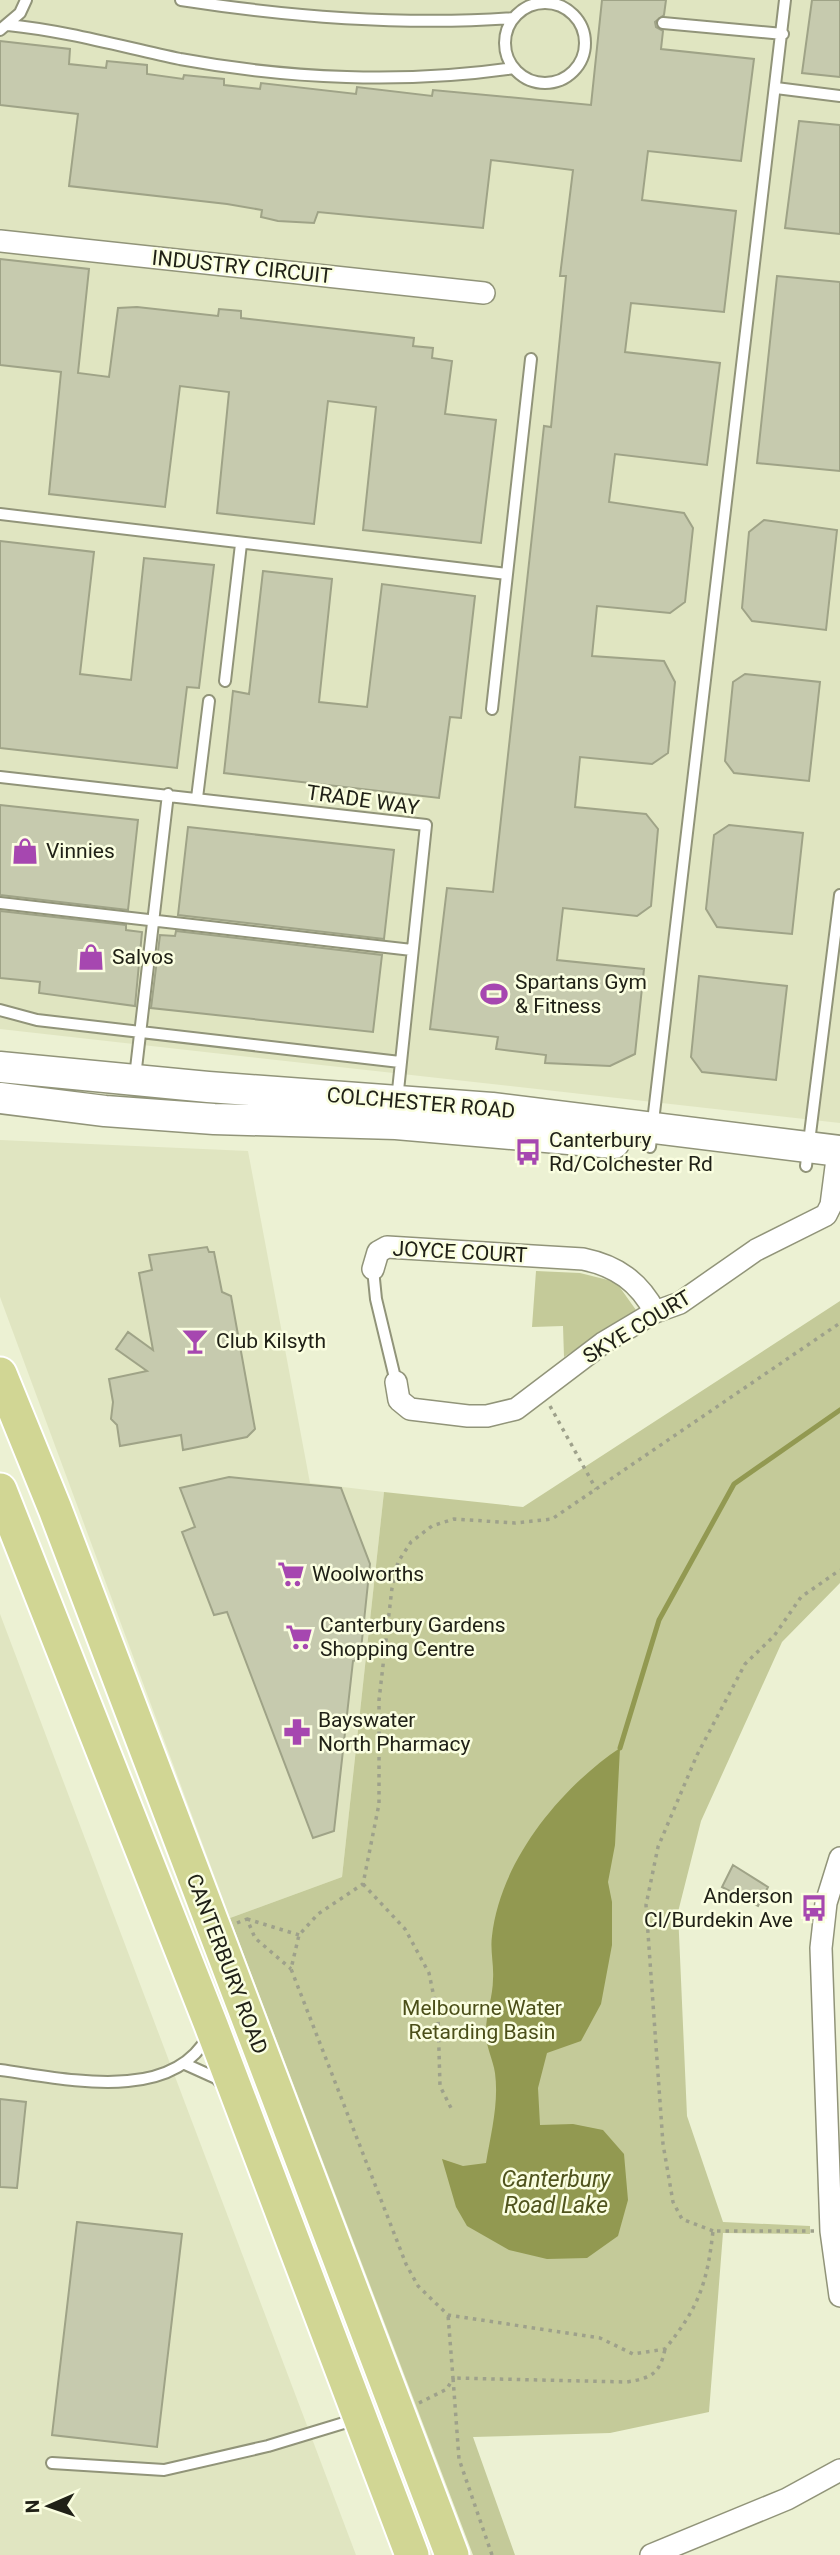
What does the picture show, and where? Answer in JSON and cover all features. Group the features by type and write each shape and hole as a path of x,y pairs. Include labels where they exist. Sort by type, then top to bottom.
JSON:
{"main road":[{"name":"COLCHESTER ROAD","path":"0,1067 135,1079 396,1112"},
{"name":"COLCHESTER ROAD","path":"0,1098 105,1111 214,1119 492,1108 651,1138 838,1160"},
{"name":"CANTERBURY ROAD","path":"0,1374 20,1444 147,1755 404,2405 452,2555"},
{"path":"0,1474 20,1444"},
{"name":"CANTERBURY ROAD","path":"0,1490 211,2025 412,2555"},
{"path":"360,2418 404,2405"}],"street":[{"name":"INDUSTRY CIRCUIT","path":"0,241 484,293"},
{"name":"SKYE COURT","path":"396,1382 399,1400 410,1409 468,1416 502,1414 516,1409 542,1392 603,1342 655,1312 680,1303 756,1250 826,1214 831,1205 838,1160"},
{"name":"JOYCE COURT","path":"378,1259 565,1257 602,1263 626,1276 647,1297 655,1312"},
{"path":"111,1767 147,1755"},
{"path":"840,1858 826,1903 821,1948 831,2231 840,2296"},
{"path":"651,2555 787,2499 840,2470"}],"lane":[{"path":"4,27 20,13 26,0"},
{"path":"181,0 287,15 466,21 514,18 536,4 556,5 577,19 585,44 577,68 561,80 535,82 514,68 505,46 506,34 514,18"},
{"path":"651,1138 785,0"},
{"path":"663,23 783,34"},
{"path":"4,27 45,29 182,59 266,71 355,76 450,76 514,68"},
{"path":"776,88 840,96"},
{"path":"492,709 531,359"},
{"path":"0,514 507,574"},
{"path":"225,681 241,544"},
{"path":"197,798 209,701"},
{"name":"TRADE WAY","path":"0,777 426,825 396,1112"},
{"path":"135,1079 168,794"},
{"path":"807,1156 840,895"},
{"path":"0,903 412,950"},
{"path":"0,1010 37,1020 400,1062"},
{"name":"JOYCE COURT","path":"378,1259 381,1321 396,1382"},
{"path":"0,2070 124,2084 185,2064 204,2043 211,2025"},
{"path":"185,2064 216,2078 241,2106"},
{"path":"52,2463 164,2470 268,2446 360,2418"}],"path":[{"path":"290,1969 299,1935 318,1914 363,1884 379,1804 379,1700 391,1588 398,1562 411,1542 432,1526 454,1519 514,1523 552,1519 840,1323"},
{"path":"542,1392 596,1489"},
{"path":"831,2231 713,2231 682,2219 673,2202 663,2144 646,1905 657,1847 697,1755 745,1664 774,1636 801,1597 840,1570"},
{"path":"363,1884 405,1929 429,1973 438,2017 440,2086 452,2110"},
{"path":"230,1925 247,1919 299,1935"},
{"path":"247,1919 255,1938 290,1969 406,2264 418,2286 448,2315 600,2338 634,2354 665,2349"},
{"path":"453,2378 627,2382 651,2378 661,2367 665,2349 684,2325 698,2300 708,2275 713,2231"},
{"path":"448,2315 459,2459 492,2555"},
{"path":"404,2405 447,2389 453,2378"}],"shaded area":[{"path":"0,0 840,0 840,1123 0,1029"},
{"path":"0,1140 248,1151 310,1483 384,1492 342,1877 230,1918 0,1297"},
{"path":"0,1614 356,2555 0,2555"}],"green space":[{"path":"536,1271 580,1273 616,1282 636,1310 564,1357 563,1326 532,1327"},
{"name":"Melbourne Water Retarding Basin","path":"840,1301 840,1583 782,1642 701,1821 678,1912 687,2116 723,2222 810,2226 810,2234 723,2233 709,2412 610,2433 473,2437 515,2555 473,2555 230,1918 342,1877 384,1492 523,1507"}],"water":[{"name":"Canterbury Road Lake","path":"620,1748 615,1845 608,1882 612,1902 612,1945 601,2004 581,2041 547,2053 538,2088 540,2125 573,2124 603,2130 624,2154 628,2200 618,2236 587,2258 547,2259 509,2250 467,2226 456,2207 442,2159 463,2166 486,2163 496,2096 495,2073 486,2036 493,1985 492,1941 497,1908 507,1881 536,1829 555,1806 576,1784"}],"building":[{"path":"602,0 666,0 664,15 655,22 656,27 663,31 661,49 754,59 741,161 648,151 642,200 736,211 724,312 631,303 625,352 720,363 707,465 615,454 609,502 684,513 693,528 685,602 670,613 597,606 592,656 664,661 675,682 668,753 652,764 580,757 575,807 646,814 658,829 651,906 637,916 563,908 557,960 644,969 635,1054 610,1066 545,1063 546,1055 496,1049 498,1037 430,1029 447,888 493,892 544,426 551,427 566,276 560,276 573,170 491,160 483,228 318,212 314,223 278,221 261,217 262,210 227,204 69,186 78,114 0,105 0,41 70,49 69,64 106,68 107,61 147,65 147,74 183,79 184,75 224,79 224,85 260,89 261,83 356,94 357,87 432,96 433,90 591,105"},
{"path":"812,0 840,0 840,77 802,73"},
{"path":"799,121 840,125 840,234 785,228"},
{"path":"0,259 89,269 78,373 109,377 118,308 137,307 218,316 219,309 241,311 241,318 414,338 413,346 433,348 432,358 452,361 445,414 496,420 481,543 363,530 376,407 328,401 314,524 217,513 229,392 180,386 165,507 49,494 61,372 0,365"},
{"path":"777,276 840,282 840,471 757,463"},
{"path":"764,520 837,530 826,630 752,621 742,608 749,532"},
{"path":"0,541 94,552 80,674 131,680 144,558 214,565 199,688 187,687 177,768 0,748"},
{"path":"263,571 332,579 319,702 367,707 382,584 475,596 461,718 450,717 439,798 224,773 233,691 249,694"},
{"path":"745,674 820,682 809,781 734,773 725,761 733,682"},
{"path":"0,805 138,820 128,910 0,895"},
{"path":"729,825 803,833 792,934 717,927 706,909 714,835"},
{"path":"188,827 394,850 384,939 178,915"},
{"name":"Salvos","path":"0,911 126,925 126,930 142,932 135,1006 39,993 40,982 0,978"},
{"path":"176,931 382,955 373,1032 151,1008 160,935 175,936"},
{"path":"699,976 787,986 776,1080 702,1072 691,1057"},
{"name":"Club Kilsyth","path":"207,1247 209,1252 214,1252 222,1292 231,1296 255,1429 247,1437 183,1450 181,1435 120,1446 117,1425 111,1419 113,1402 109,1379 147,1371 116,1349 128,1332 153,1350 139,1273 152,1270 149,1255"},
{"name":"Canterbury Gardens Shopping Centre","path":"229,1477 341,1488 370,1564 360,1659 353,1661 334,1831 313,1838 227,1612 214,1615 182,1532 195,1527 180,1488"},
{"path":"733,1865 768,1887 758,1906 722,1887"},
{"path":"0,2099 26,2102 17,2188 0,2187"},
{"path":"77,2222 182,2234 157,2447 52,2435"}],"waterway":[{"path":"620,1748 659,1620 734,1484 840,1410"}],"place":[{"name":"Vinnies","path":"25,851"},
{"name":"Salvos","path":"91,957"},
{"name":"Spartans Gym & Fitness","path":"494,994"},
{"name":"Canterbury Rd/Colchester Rd","path":"528,1152"},
{"name":"Club Kilsyth","path":"195,1341"},
{"name":"Woolworths","path":"291,1574"},
{"name":"Canterbury Gardens Shopping Centre","path":"299,1637"},
{"name":"Bayswater North Pharmacy","path":"297,1732"},
{"name":"Anderson Cl/Burdekin Ave","path":"814,1908"}]}
